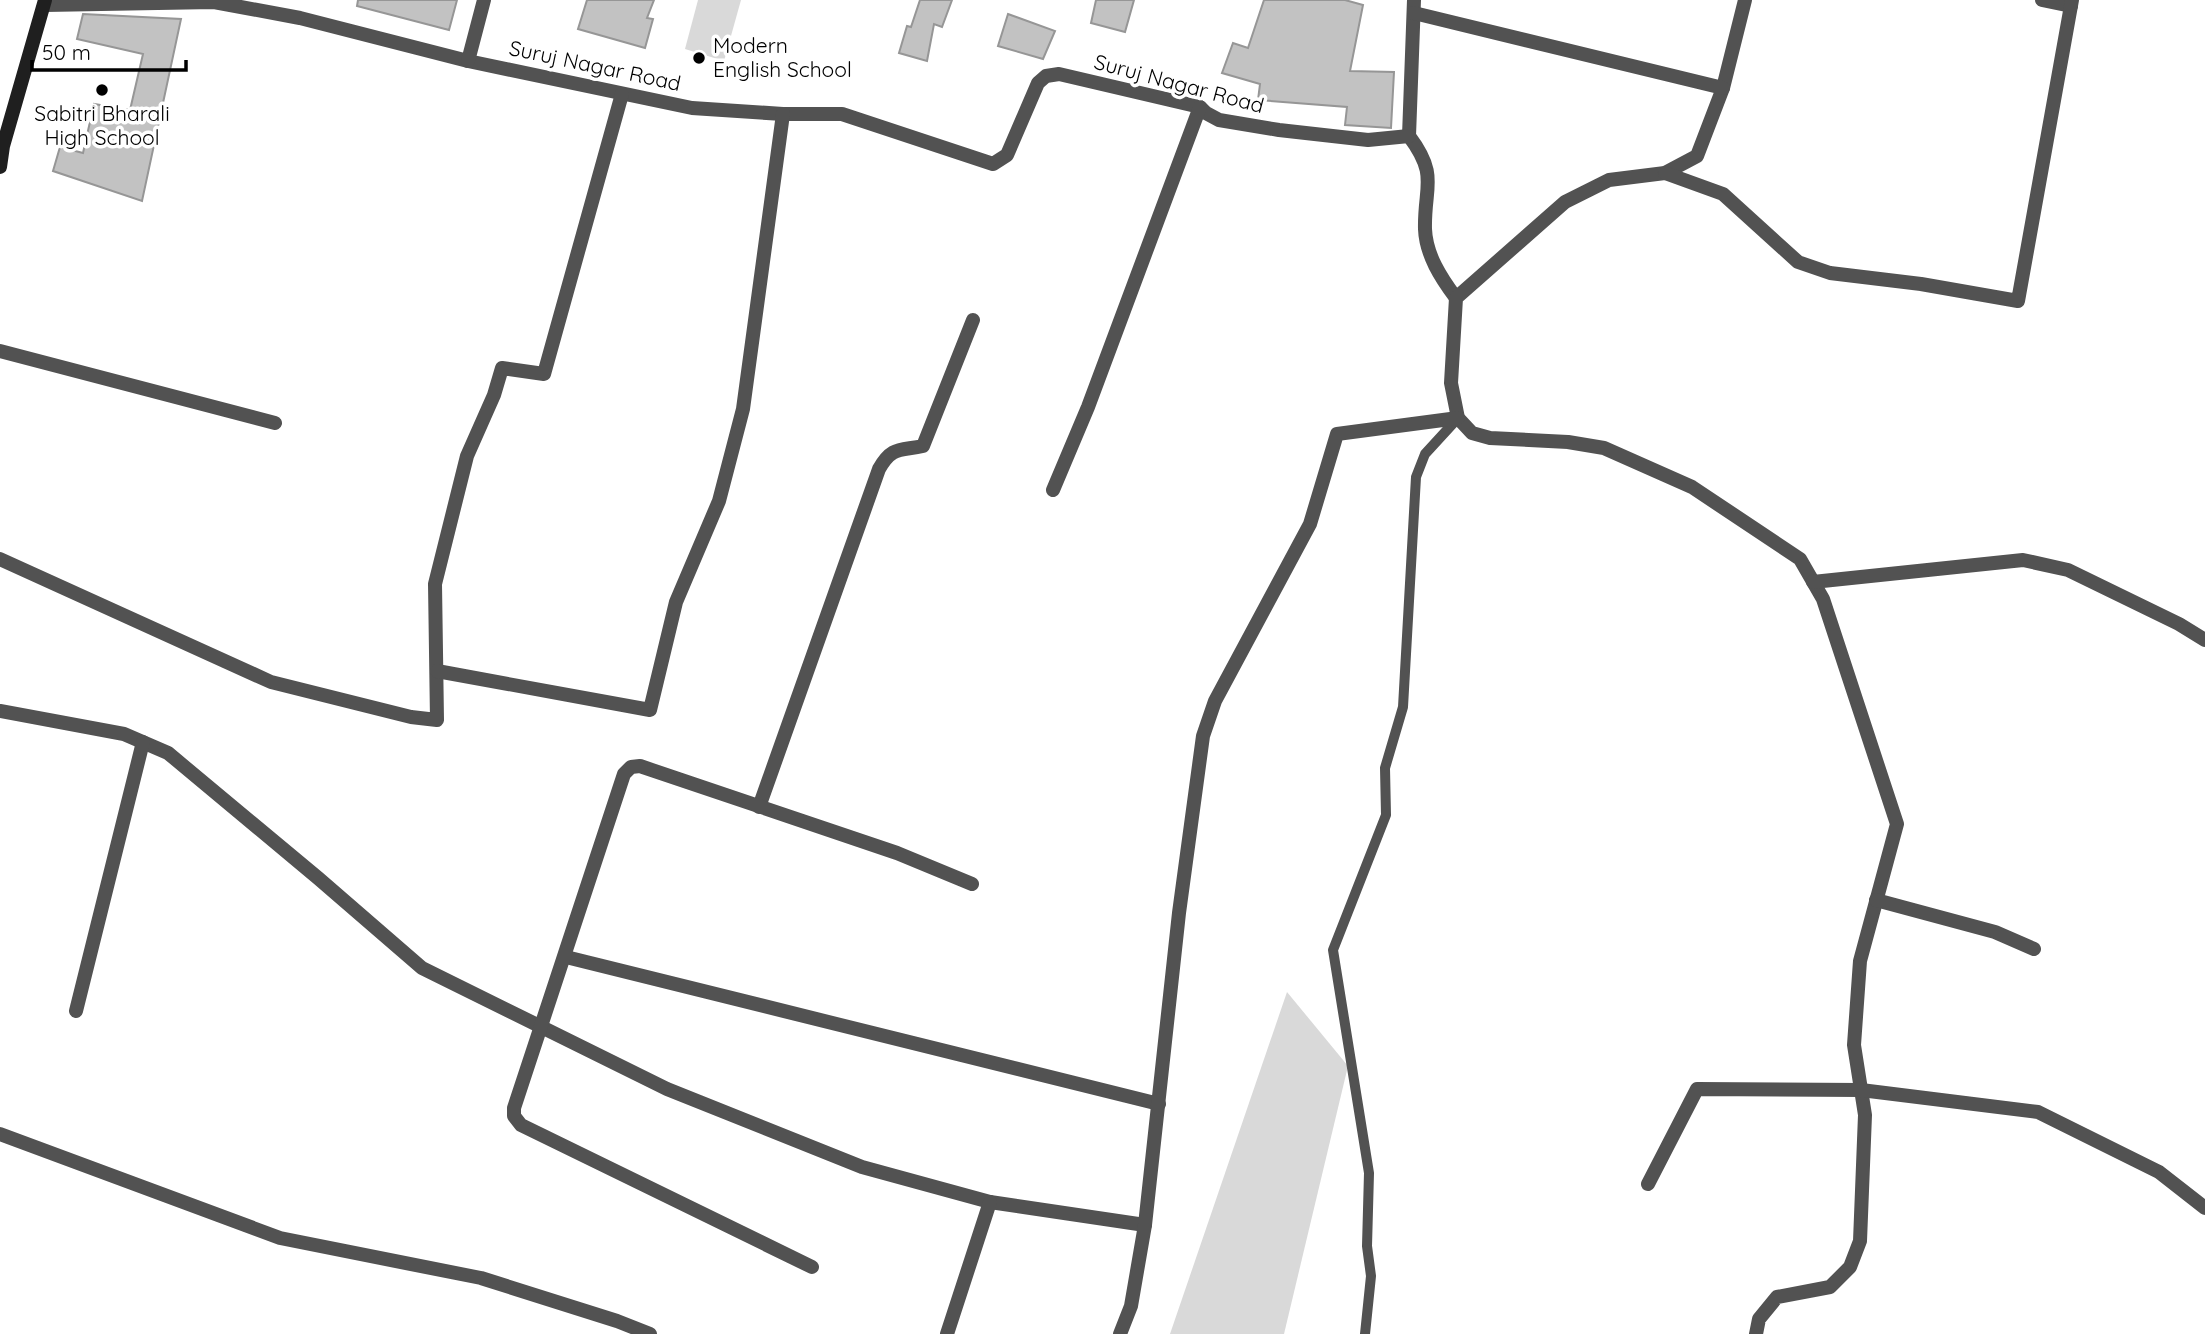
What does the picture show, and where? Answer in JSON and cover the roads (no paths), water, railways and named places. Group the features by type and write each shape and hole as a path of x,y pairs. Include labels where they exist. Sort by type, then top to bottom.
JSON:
{"main road":[{"path":"0,167 45,2"}],"street":[{"path":"468,61 484,0"},
{"path":"1456,298 1565,202 1609,180 1665,173 1697,156 1723,88 1745,0"},
{"path":"1665,173 1723,194 1798,262 1830,273 1921,284 2018,301 2071,3 2042,0"},
{"name":"Suruj Nagar Road","path":"45,2 214,2 300,18 468,61 692,108 783,114 842,114 993,164 1007,155 1038,83 1046,76 1059,74 1200,107 1219,120 1368,140 1409,136"},
{"path":"1723,88 1414,6 1409,136 1422,153 1429,175 1425,229 1427,244 1443,280 1456,298 1451,383 1458,418 1472,433 1490,438 1568,442 1604,448 1692,487 1800,559 1823,599 1896,824 1860,961 1854,1045 1864,1115 1860,1241 1850,1268 1830,1287 1777,1297 1759,1318 1756,1334"},
{"path":"0,559 271,682 411,717 437,720 435,583 467,456 494,395 502,368 544,374 622,94"},
{"path":"1053,490 1093,394 1200,107"},
{"path":"437,671 649,710 676,602 719,502 743,409 783,114"},
{"path":"760,807 879,469 885,457 895,450 923,446 973,320"},
{"path":"0,351 275,423"},
{"path":"1120,1334 1131,1306 1145,1224 1179,913 1203,736 1215,701 1310,524 1337,434 1458,418"},
{"path":"1813,582 2023,560 2068,570 2179,624 2205,640"},
{"path":"0,711 124,733 168,753 422,968 667,1089 862,1167 990,1202 1145,1224"},
{"path":"76,1011 143,742"},
{"path":"812,1267 521,1125 514,1116 514,1108 540,1027 566,957 624,774 631,767 640,766 897,853 972,884"},
{"path":"1876,900 1996,932 2034,949"},
{"path":"566,957 1158,1104"},
{"path":"1648,1184 1697,1089 1861,1090 2038,1112 2159,1172 2205,1208"},
{"path":"0,1134 280,1238 481,1278 650,1334"},
{"path":"947,1334 990,1202"}],"lane":[{"path":"1364,1334 1371,1276 1367,1246 1369,1173 1333,950 1386,815 1385,768 1403,708 1416,477 1424,454 1458,418"}],"place":[{"name":"Modern English School","path":"699,58"},
{"name":"Sabitri Bharali High School","path":"102,90"}]}
